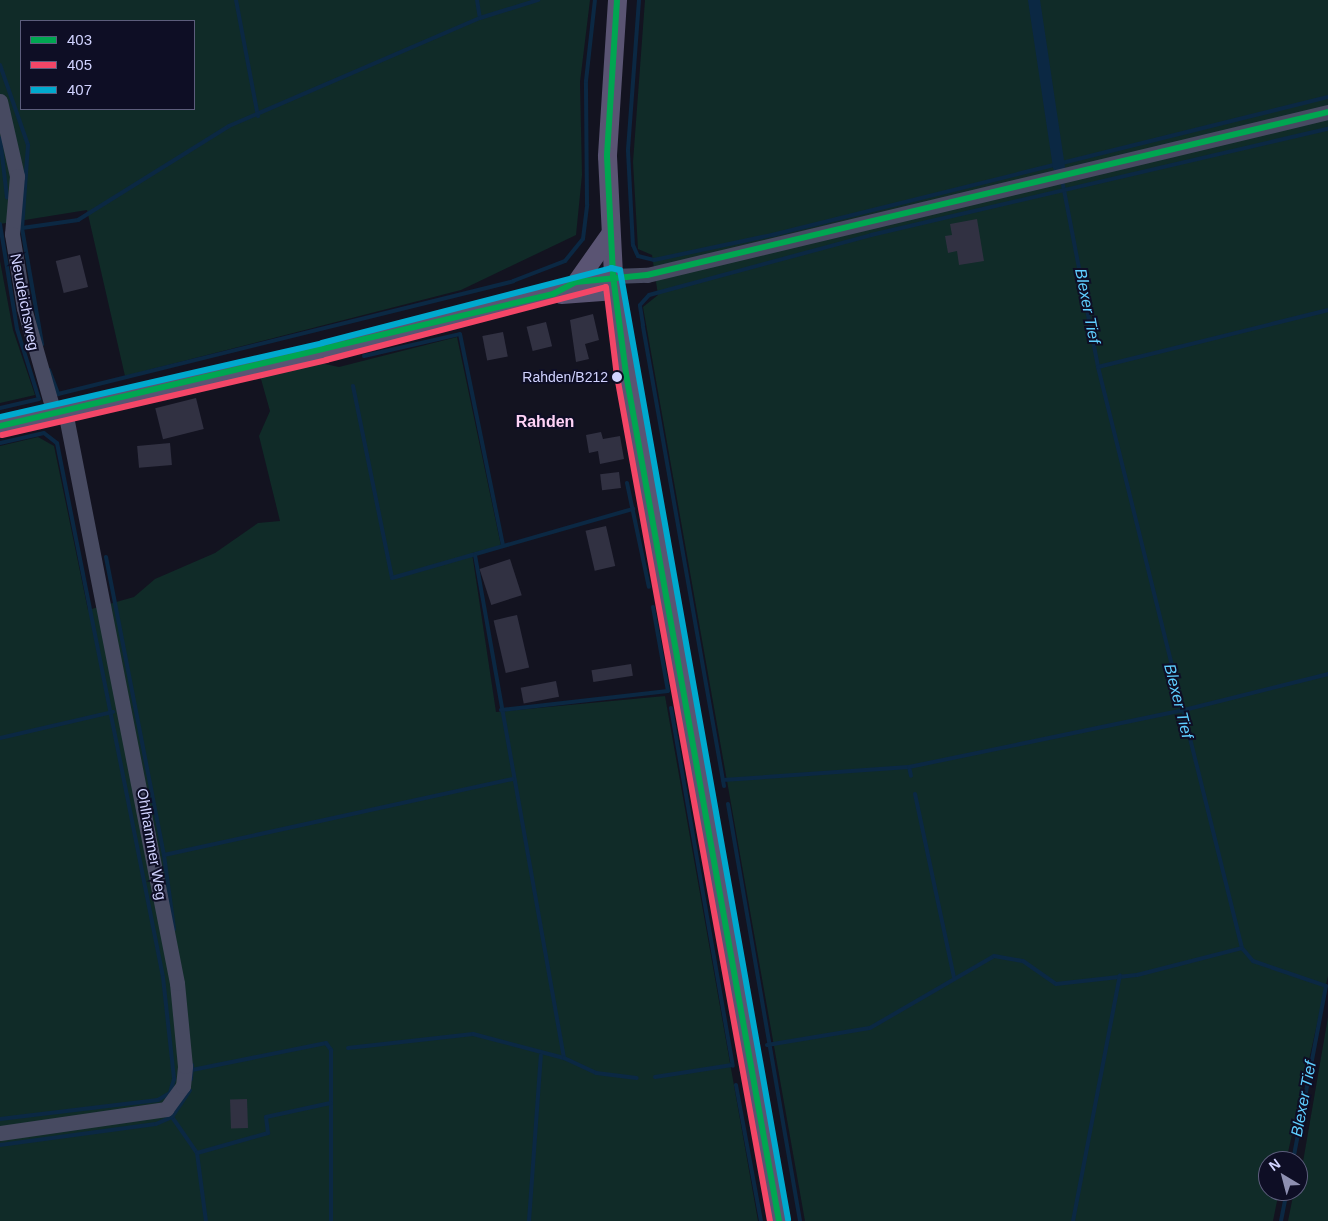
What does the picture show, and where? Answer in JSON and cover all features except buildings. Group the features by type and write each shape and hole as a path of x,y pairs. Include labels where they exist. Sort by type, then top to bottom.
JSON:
{"main road":[{"path":"617,0 609,89 609,235 614,283 779,1221"},
{"path":"576,282 609,235"},
{"path":"552,294 576,282 614,283"},
{"path":"0,426 552,294 614,283"}],"street":[{"name":"Neudeichsweg","path":"0,101 16,168 12,234 23,299 60,412"},
{"path":"614,283 1328,112"},
{"name":"Ohlhammer Weg","path":"0,1133 152,1114 178,1098 184,1076 177,983 60,412"}],"green space":[{"path":"0,0 590,0 580,82 582,175 576,235 461,290 125,376 87,210 0,224"},
{"path":"645,0 1328,0 1328,976 1288,1151 1258,1151 1258,1201 1277,1201 1273,1221 805,1221 643,307 658,295 652,255 638,249 633,162"},
{"path":"0,261 13,330 35,395 0,403"},
{"path":"457,337 501,546 472,553 496,712 665,696 758,1221 0,1221 0,446 38,437 54,446 88,610 134,597 155,579 215,553 258,523 280,521 259,436 270,411 259,372 311,361 339,367"},
{"path":"1328,1017 1328,1221 1288,1221 1292,1201 1308,1201 1308,1151 1305,1151"}],"waterway":[{"path":"236,0 258,116"},
{"path":"477,0 480,18"},
{"path":"22,228 78,220 229,126 480,18 538,0"},
{"path":"49,370 58,394 513,281 565,261 583,239 587,204 586,81 595,0"},
{"path":"639,0 628,151 633,245 638,256 654,260 772,235 1328,97"},
{"name":"Blexer Tief","path":"1034,0 1059,167"},
{"path":"0,65 28,145 22,228 42,344"},
{"path":"724,786 643,325 640,305 649,295 871,235 1328,129"},
{"path":"0,138 7,198"},
{"name":"Blexer Tief","path":"1063,185 1098,367 1242,948 1253,961 1326,986 1295,1151"},
{"path":"0,224 17,329 39,399 0,408"},
{"path":"1098,367 1328,310"},
{"path":"364,356 460,334 503,546"},
{"path":"353,386 392,578 633,509"},
{"path":"0,443 44,433 57,443 163,977 174,1079 170,1093 158,1100 0,1119"},
{"path":"627,483 649,587"},
{"path":"475,555 564,1058"},
{"path":"106,557 164,855 174,929"},
{"path":"653,607 668,691"},
{"path":"723,780 909,767 1180,711 1328,674"},
{"path":"501,710 668,691"},
{"path":"671,708 733,1066"},
{"path":"0,738 113,712"},
{"path":"909,767 911,776"},
{"path":"164,855 513,779"},
{"path":"915,794 954,977"},
{"path":"728,804 800,1221"},
{"path":"767,1045 870,1028 994,956 1023,961 1056,984 1137,975 1242,948"},
{"path":"1073,1221 1120,975"},
{"path":"348,1048 473,1034 564,1058 596,1073 637,1078"},
{"path":"192,1070 326,1043 331,1050 331,1221"},
{"path":"529,1221 541,1055"},
{"path":"191,1079 192,1065"},
{"path":"655,1077 732,1065"},
{"path":"736,1085 761,1221"},
{"path":"0,1145 156,1124 172,1117 190,1090"},
{"path":"197,1153 268,1133 266,1117 331,1103"},
{"path":"172,1117 197,1153 206,1221"},
{"name":"Blexer Tief","path":"1281,1221 1285,1201"}],"transit line":[{"name":"403","path":"617,0 607,156 613,276 626,374 779,1221"},
{"name":"403","path":"0,426 553,294 576,282 647,275 1328,112"},
{"name":"407","path":"0,417 322,343 611,268 620,270 788,1219"},
{"name":"405","path":"2,435 326,360 606,287 617,376 770,1221"}],"place":[{"name":"Rahden/B212","path":"617,377"}],"district":[{"name":"Rahden","path":"545,422"}]}
